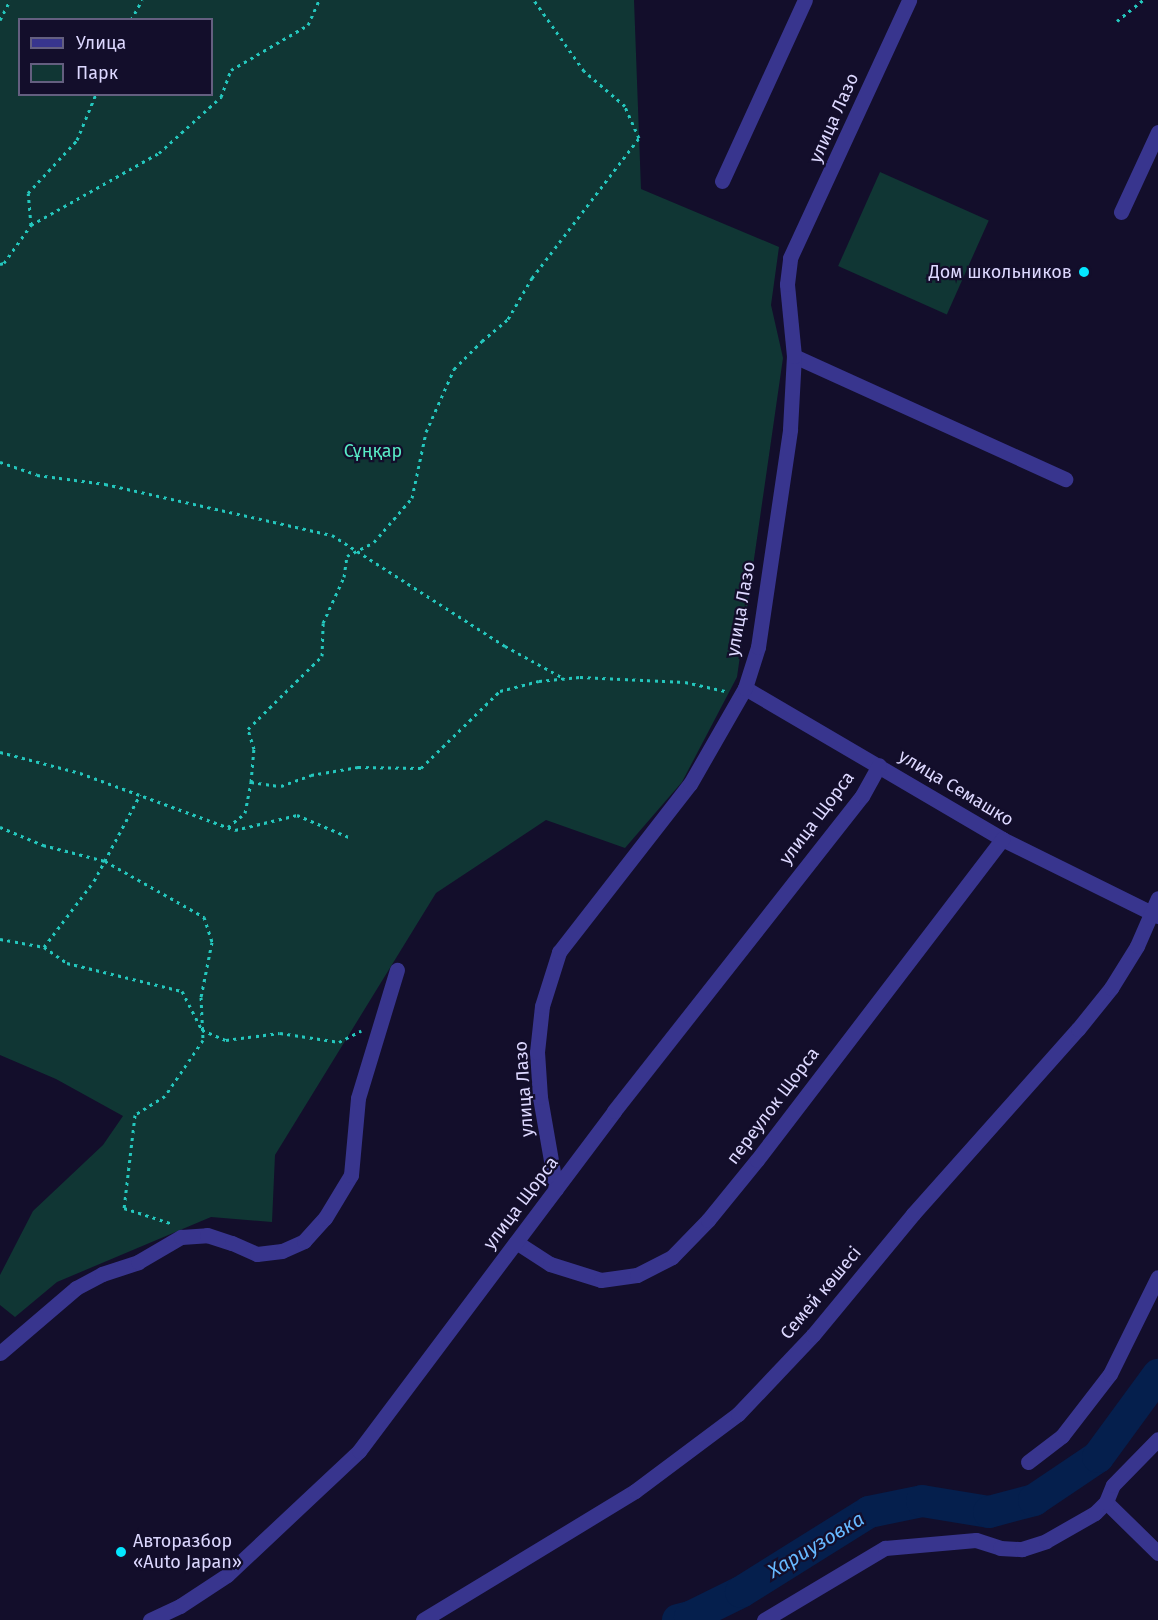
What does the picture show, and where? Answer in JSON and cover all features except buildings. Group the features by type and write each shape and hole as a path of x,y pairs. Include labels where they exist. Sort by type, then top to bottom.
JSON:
{"street":[{"path":"722,181 805,0"},
{"name":"улица Лазо","path":"556,1189 540,1097 537,1053 542,1006 559,952 690,784 743,692 758,647 790,429 794,356 787,284 790,258 909,0"},
{"path":"1121,212 1158,132"},
{"path":"794,356 1065,479"},
{"name":"улица Семашко","path":"743,692 879,765 1002,839 1156,909"},
{"name":"улица Щорса","path":"150,1620 180,1606 227,1575 359,1451 614,1111 862,796 879,765"},
{"name":"переулок Щорса","path":"516,1242 550,1264 601,1280 637,1275 672,1257 708,1220 757,1160 1002,839"},
{"name":"Семей көшесі","path":"423,1620 635,1491 738,1414 813,1335 913,1214 1078,1029 1111,988 1137,946 1156,909"},
{"path":"0,1353 76,1288 102,1274 138,1262 181,1237 207,1235 256,1254 282,1251 304,1240 318,1226 351,1175 358,1098 397,970"},
{"path":"1028,1462 1062,1436 1110,1374 1158,1277"},
{"path":"764,1620 885,1548 976,1540 1000,1548 1022,1549 1046,1541 1095,1513 1106,1502 1113,1485 1158,1439"},
{"path":"1106,1502 1158,1553"}],"path":[{"path":"0,20 10,0"},
{"path":"133,18 142,0"},
{"path":"0,264 4,263 30,225 159,153 221,97 231,70 308,25 319,0"},
{"path":"228,827 245,813 254,749 248,729 322,656 322,623 344,577 347,556 374,542 412,498 426,432 454,369 508,319 532,278 639,138 625,106 584,71 534,0"},
{"path":"1117,21 1143,0"},
{"path":"30,225 28,193 77,140 95,96"},
{"path":"0,462 37,475 105,484 332,535 356,552 447,606 505,646 565,678"},
{"path":"251,782 281,786 311,775 358,767 421,768 500,691 565,678 685,682 743,692"},
{"path":"0,752 80,773 235,830 297,815 351,838"},
{"path":"44,947 94,881 140,795"},
{"path":"0,827 43,845 105,861 204,917 212,942 201,997 203,1040 165,1096 135,1114 124,1208 172,1224 181,1237"},
{"path":"0,939 44,947 67,963 182,991 202,1030 226,1040 280,1033 339,1042 382,1022"}],"green space":[{"name":"Сұңқар","path":"0,0 634,0 641,189 779,247 771,305 783,358 737,677 682,782 625,848 546,820 436,893 275,1155 272,1222 211,1217 57,1282 15,1317 0,1305 0,1275 33,1211 103,1145 123,1116 56,1079 0,1055"},
{"path":"880,172 989,220 947,314 838,266"}],"waterway":[{"name":"Хариузовка","path":"678,1620 690,1617 741,1592 869,1512 922,1501 989,1512 1034,1500 1098,1457 1158,1375"}],"place":[{"name":"Дом школьников","path":"1084,272"},
{"name":"Авторазбор «Auto Japan»","path":"121,1552"}]}
